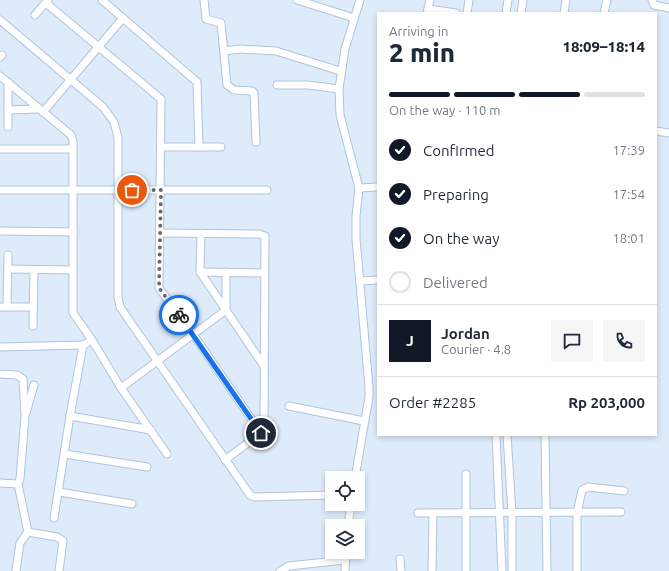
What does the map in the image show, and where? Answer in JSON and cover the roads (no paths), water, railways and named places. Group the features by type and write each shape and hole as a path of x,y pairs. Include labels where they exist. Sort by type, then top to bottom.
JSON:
{"street":[{"path":"102,0 197,82 198,147"},
{"path":"204,0 206,19 221,23 227,85 234,90 252,91 254,93 256,142"},
{"path":"297,0 354,18"},
{"path":"356,471 369,396 369,387 356,224 359,188 340,115 338,89 340,71 360,0"},
{"path":"430,0 428,11 442,12"},
{"path":"467,12 469,0"},
{"path":"506,12 508,0"},
{"path":"521,12 524,0"},
{"path":"564,12 566,0"},
{"path":"604,12 607,0"},
{"path":"652,0 654,5 669,8"},
{"path":"35,16 47,2 98,47 161,99 159,288 193,334 261,433"},
{"path":"8,110 41,110 123,18"},
{"path":"0,20 103,107 114,122 118,138 118,297 120,308 250,495 254,497 325,495"},
{"path":"224,51 240,48 276,51 340,71"},
{"path":"0,76 71,135 73,149 74,190 73,313 92,340 121,388 152,430 167,454"},
{"path":"8,82 8,127"},
{"path":"277,85 308,85 338,89"},
{"path":"657,131 669,133"},
{"path":"161,148 221,147"},
{"path":"0,149 73,149"},
{"path":"359,188 377,187"},
{"path":"0,190 267,190"},
{"path":"0,231 74,232"},
{"path":"160,233 264,234 264,427 261,433 225,460"},
{"path":"201,233 200,272 264,367"},
{"path":"8,256 4,307 33,308"},
{"path":"8,269 73,270"},
{"path":"33,326 34,270"},
{"path":"200,272 264,273"},
{"path":"226,272 226,310"},
{"path":"360,281 377,280"},
{"path":"121,388 226,310"},
{"path":"0,347 83,345 92,340"},
{"path":"54,518 83,345"},
{"path":"0,374 17,375 23,379 25,416 20,479 18,484 28,532 20,543 16,571"},
{"path":"25,416 34,385"},
{"path":"289,406 364,421"},
{"path":"70,416 152,430"},
{"path":"496,436 502,571"},
{"path":"508,436 512,513 512,571"},
{"path":"545,436 547,571"},
{"path":"65,454 147,467"},
{"path":"466,474 466,571"},
{"path":"0,483 18,484"},
{"path":"577,571 577,513 581,493 584,488 624,491"},
{"path":"59,492 132,504"},
{"path":"418,513 621,512"},
{"path":"432,571 433,513"},
{"path":"28,532 57,537 63,541 58,571"},
{"path":"400,559 401,571"},
{"path":"280,571 288,566 345,560 345,571"}]}
